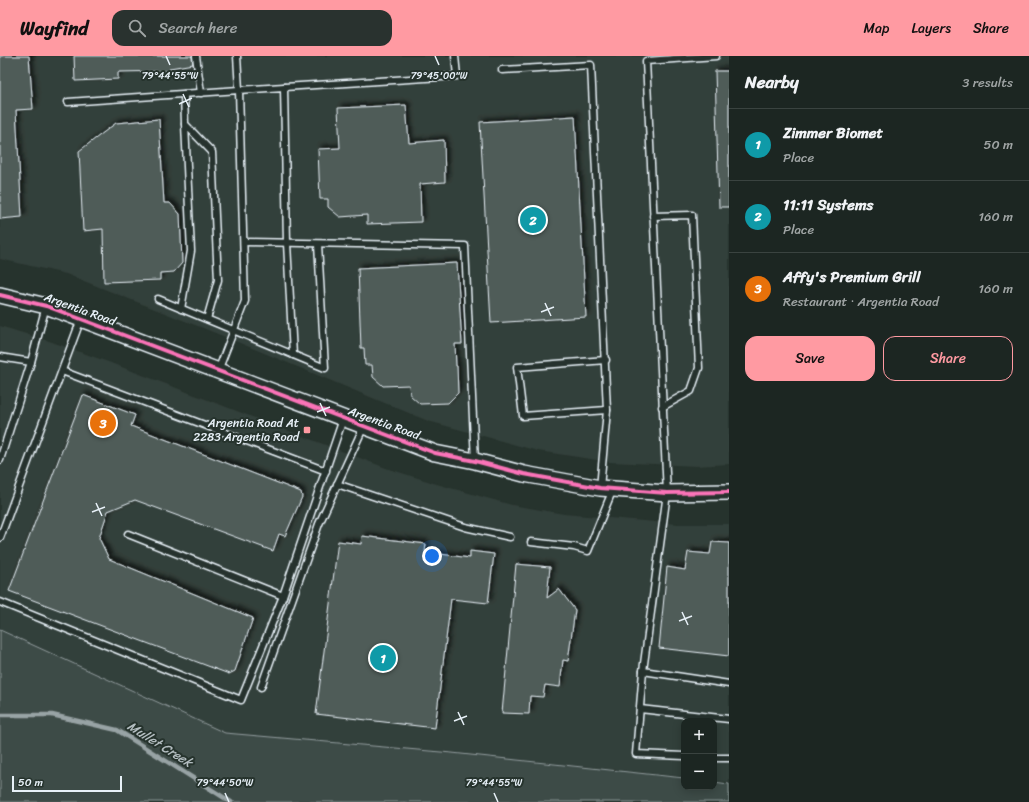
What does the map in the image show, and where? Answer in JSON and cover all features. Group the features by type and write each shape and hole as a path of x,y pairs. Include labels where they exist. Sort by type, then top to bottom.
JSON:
{"street":[{"name":"Argentia Road","path":"0,295 46,306 81,318 435,453 524,474 606,488 667,493 729,492"}],"lane":[{"path":"196,56 201,93"},
{"path":"218,371 245,301 237,56"},
{"path":"68,102 457,76 455,56"},
{"path":"681,756 636,754 643,671 667,493 646,61 716,56"},
{"path":"502,70 591,65 602,324 606,360 606,488 588,551 574,547 531,542"},
{"path":"284,87 287,243 294,355"},
{"path":"182,308 191,251 184,94"},
{"path":"185,124 212,152 218,280 207,319"},
{"path":"653,216 692,215 693,222 699,368 691,391 662,407"},
{"path":"244,242 464,246 475,462"},
{"path":"158,299 325,368 318,244"},
{"path":"0,460 31,362 46,306"},
{"path":"0,538 81,318"},
{"path":"0,356 31,362"},
{"path":"606,360 517,367 523,416 607,410"},
{"path":"62,371 326,471"},
{"path":"0,602 241,700 283,596 343,419"},
{"path":"261,687 319,524 364,426"},
{"path":"337,484 466,527 510,537"},
{"path":"128,534 283,596"},
{"path":"643,671 729,684"},
{"path":"640,709 729,719"},
{"path":"717,758 729,758"}],"shaded area":[{"path":"0,56 729,56 729,464 697,466 610,462 538,451 428,421 223,336 66,274 0,259"},
{"path":"0,326 52,342 111,363 386,468 512,505 564,514 678,524 729,524 729,782 717,781 717,718 681,718 681,777 452,753 225,733 0,630"},
{"path":"0,630 225,733 452,753 681,778 681,790 717,790 717,782 729,784 729,802 0,802"}],"building":[{"path":"0,56 29,56 33,109 16,110 22,217 0,219"},
{"path":"74,56 192,56 193,64 170,68 170,71 118,72 118,79 75,81"},
{"path":"715,71 729,71 729,207 719,207"},
{"path":"406,105 409,143 444,140 445,182 420,184 421,222 367,224 367,215 340,217 328,207 328,199 320,199 318,149 340,148 338,108"},
{"path":"575,116 586,317 491,323 480,122"},
{"path":"159,119 164,203 170,203 180,214 182,263 174,272 160,273 160,280 104,282 103,229 83,231 79,151 116,123"},
{"path":"457,263 462,344 455,344 458,393 448,403 420,404 410,395 409,385 383,386 373,377 372,365 365,365 364,348 361,348 358,268"},
{"path":"83,395 135,415 131,426 301,492 302,497 285,536 279,534 273,551 135,500 108,511 99,538 109,559 253,618 235,671 229,674 9,591"},
{"path":"362,536 426,544 425,552 470,558 470,551 494,554 488,603 451,599 435,728 316,714 338,541 361,544"},
{"path":"712,542 729,543 729,656 659,648 667,567 685,570 688,552 710,554"},
{"path":"516,564 550,567 547,598 559,589 575,610 568,661 563,660 560,687 545,685 543,697 530,696 529,714 502,713"}],"waterway":[{"name":"Mullet Creek","path":"0,715 52,715 117,730 231,802"}],"cycle path":[{"path":"0,295 46,306 435,453 475,461 524,474 600,488 667,493 729,492"}],"place":[{"name":"11:11 Systems","path":"533,220"},
{"name":"Affy's Premium Grill","path":"103,423"},
{"name":"Argentia Road At 2283 Argentia Road","path":"307,430"},
{"name":"Zimmer Biomet","path":"383,658"}]}
